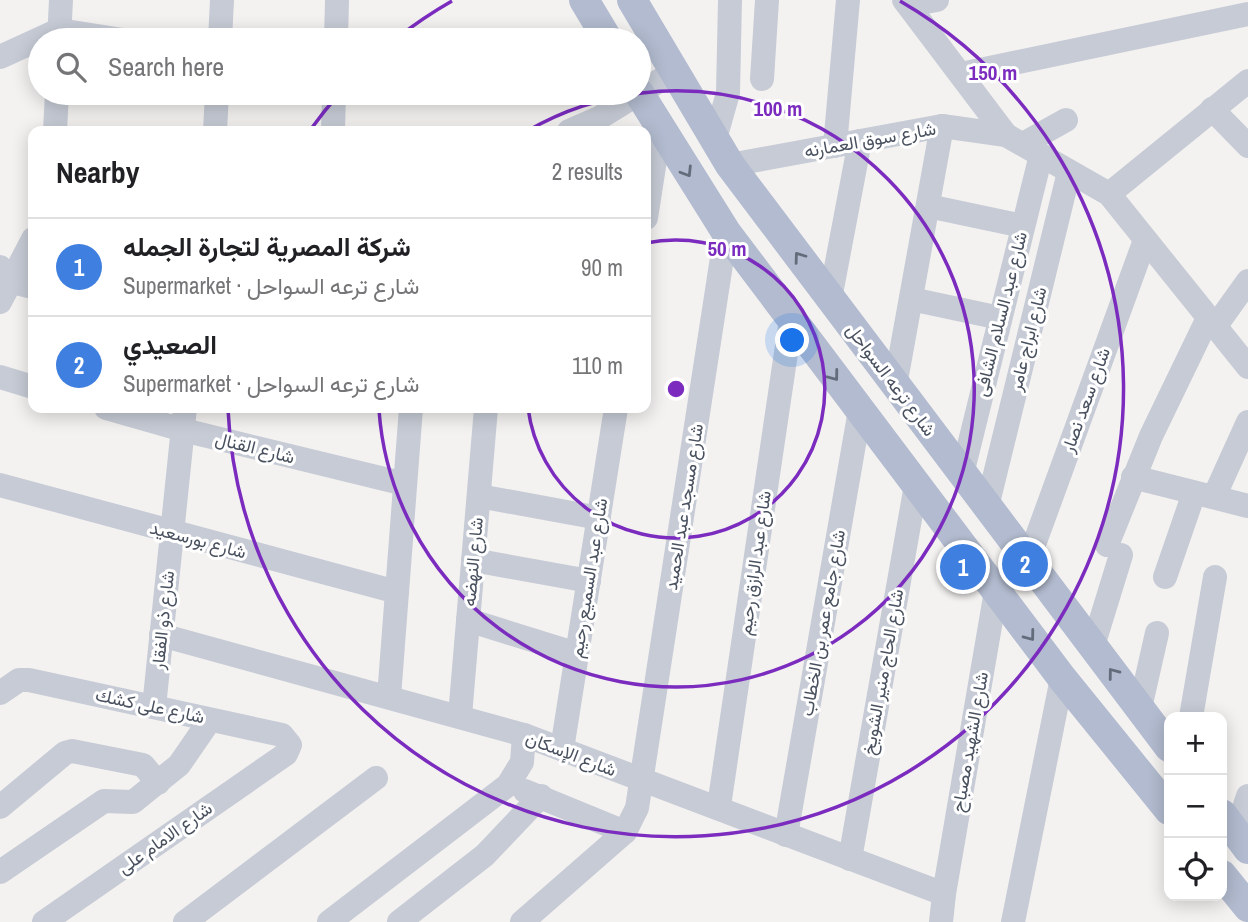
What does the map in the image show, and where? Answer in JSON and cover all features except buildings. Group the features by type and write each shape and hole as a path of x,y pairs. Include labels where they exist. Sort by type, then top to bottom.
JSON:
{"main road":[{"path":"584,0 601,28"},
{"name":"شارع ترعه السواحل","path":"632,0 649,28"},
{"name":"شارع ترعه السواحل","path":"651,31 730,165 1164,740"},
{"path":"646,105 726,232 1062,678 1164,804"},
{"path":"976,564 1019,549"},
{"path":"1227,881 1248,907"}],"street":[{"path":"59,28 61,0"},
{"path":"221,28 222,0"},
{"path":"336,28 337,0"},
{"path":"715,139 728,93 730,0"},
{"path":"762,79 767,0"},
{"path":"835,146 848,0"},
{"path":"907,3 937,0"},
{"path":"907,3 961,74 1023,145 1066,120"},
{"path":"961,74 1248,15"},
{"path":"0,57 28,47"},
{"path":"651,86 675,71"},
{"path":"1109,194 1248,81"},
{"path":"55,126 56,105"},
{"path":"215,126 216,105"},
{"path":"333,126 334,105"},
{"path":"578,126 617,105"},
{"path":"1212,109 1248,145"},
{"path":"895,386 942,127"},
{"name":"شارع سوق العمارنه","path":"730,165 942,127 1023,145 1109,194 1246,361"},
{"path":"651,186 660,128"},
{"path":"830,299 859,141"},
{"name":"شارع عبد السلام الشافى","path":"962,474 1023,226 1023,145"},
{"name":"شارع ابراج عامر","path":"987,507 1069,172"},
{"path":"928,206 1023,226"},
{"name":"شارع مسجد عبد الحميد","path":"625,832 637,808 642,781 726,232"},
{"name":"شارع سعد نصار","path":"1019,549 1145,240"},
{"path":"28,246 3,283 28,286"},
{"path":"1093,646 1133,477 1212,322 1248,281"},
{"path":"911,299 1000,318"},
{"name":"شارع عبد الرازق رحيم","path":"719,806 791,319"},
{"path":"0,377 28,385"},
{"name":"شارع جامع عمر بن الخطاب","path":"786,835 860,410"},
{"name":"شارع القنال","path":"141,413 184,419 405,484"},
{"path":"389,697 411,413"},
{"name":"شارع النهضه","path":"460,716 486,413"},
{"name":"شارع عبد السميع رحيم","path":"562,749 615,413"},
{"name":"شارع ذو الفقار","path":"154,707 184,419"},
{"path":"1164,577 1204,495 1248,422"},
{"path":"1133,477 1248,506"},
{"name":"شارع بورسعيد","path":"0,485 172,534 397,592"},
{"name":"شارع الحاج منير الشويخ","path":"850,859 916,485"},
{"path":"479,496 599,518"},
{"path":"473,559 589,581"},
{"path":"1192,712 1215,577"},
{"name":"شارع الشهيد مصباح","path":"944,894 996,591"},
{"path":"468,620 577,654"},
{"path":"1140,708 1157,633"},
{"name":"شارع الإسكان","path":"161,635 524,735 642,781 719,806 786,835 944,894"},
{"path":"1013,922 1062,678"},
{"name":"شارع على كشك","path":"0,693 24,679 285,737 290,745 286,754"},
{"path":"0,872 104,801 128,803 158,783 179,765 210,720"},
{"path":"329,922 508,785 522,762 524,735"},
{"path":"0,807 68,751 133,761 152,772 158,783"},
{"name":"شارع الامام على","path":"44,922 286,754"},
{"path":"185,922 376,778"},
{"path":"508,785 625,832 523,922"},
{"path":"399,922 485,855 541,796"},
{"path":"1235,832 1248,796"},
{"path":"941,922 944,894"}],"place":[{"name":"الصعيدي","path":"1025,564"},
{"name":"شركة المصرية لتجارة الجمله","path":"963,567"}]}
